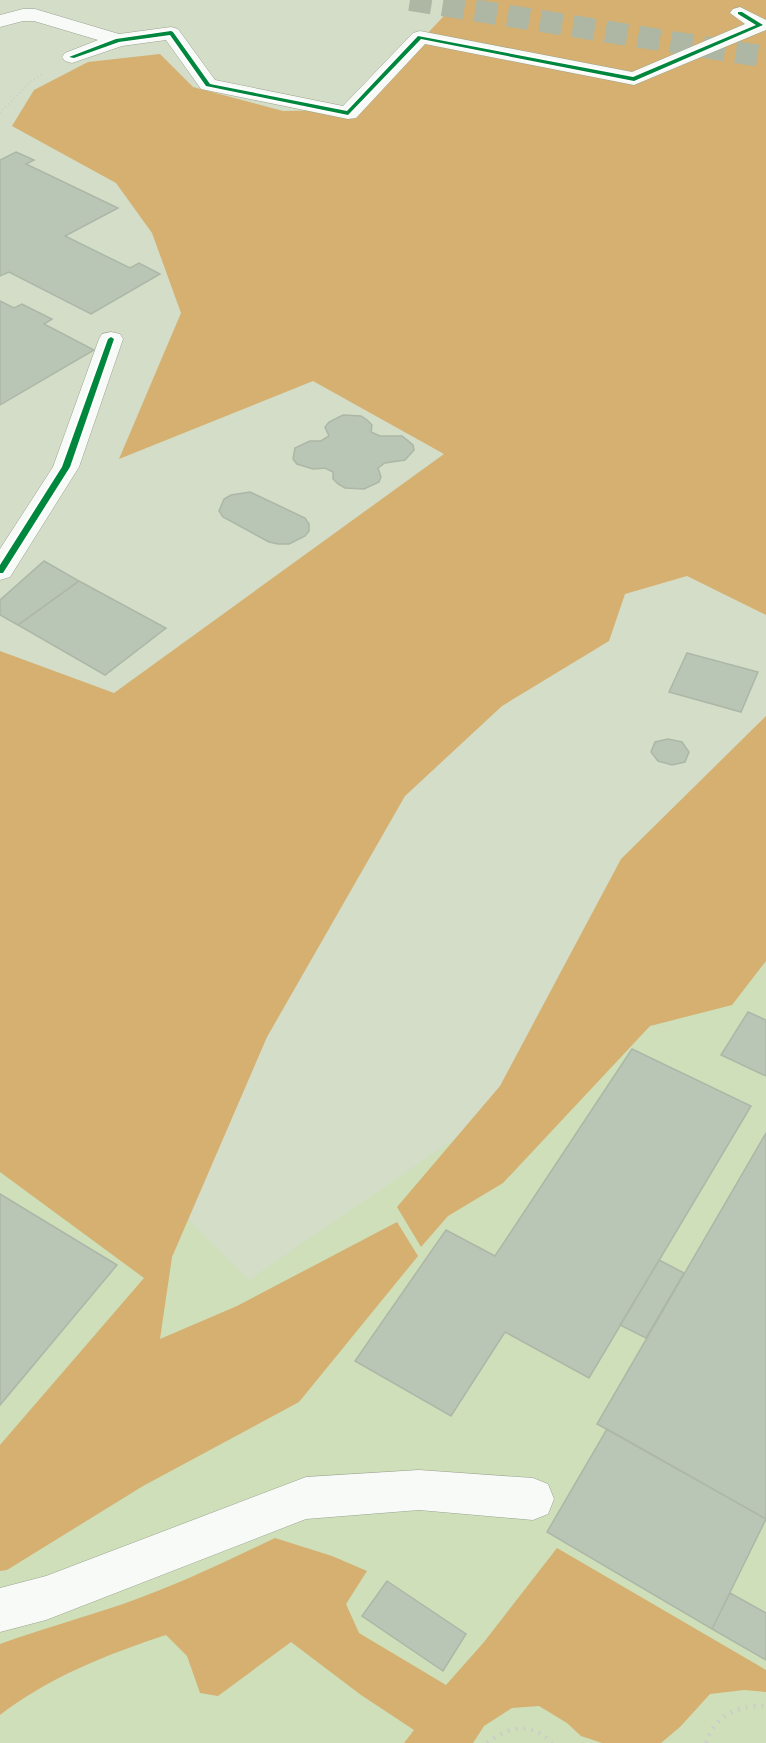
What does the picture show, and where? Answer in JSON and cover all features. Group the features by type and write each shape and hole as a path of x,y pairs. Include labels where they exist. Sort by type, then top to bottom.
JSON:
{"street":[{"path":"72,57 118,40 171,33 208,86 348,113 420,37 634,79 760,25 740,14"},
{"path":"0,21 23,15 35,15 118,40"},
{"path":"0,571 66,467 111,339"},
{"path":"0,1610 46,1598 306,1498 418,1490 533,1499"}],"path":[{"path":"0,113 31,81 72,57"},
{"path":"706,1743 708,1734 721,1716 742,1706 766,1706"},
{"path":"487,1743 500,1732 516,1727 533,1729 549,1738 552,1743"}],"shaded area":[{"path":"459,0 766,0 766,615 687,576 625,594 609,641 502,706 405,796 267,1037 172,1257 160,1339 237,1306 397,1222 418,1256 299,1402 143,1486 7,1570 0,1571 0,1445 144,1278 0,1172 0,651 114,693 444,454 313,381 119,459 181,313 152,233 116,183 12,126 34,90 88,62 160,54 193,87 283,111 355,110"},
{"path":"766,716 766,961 732,1005 650,1026 503,1183 448,1216 421,1247 397,1207 500,1086 621,859"},
{"path":"766,917 766,1743 0,1743 0,1032 249,1280 754,933"},
{"path":"275,1538 332,1556 367,1571 346,1604 359,1633 446,1685 484,1642 557,1548 766,1670 766,1692 744,1690 710,1694 680,1727 661,1743 602,1743 581,1736 567,1723 539,1706 512,1708 484,1726 473,1743 404,1743 414,1730 361,1695 291,1642 218,1696 200,1693 187,1656 166,1635 122,1650 59,1678 38,1689 0,1715 0,1644 142,1597"}],"building":[{"path":"16,152 34,160 26,164 118,208 65,236 130,268 139,263 160,274 91,314 9,272 0,276 0,160"},
{"path":"0,301 14,308 22,304 52,319 44,324 94,350 0,405"},
{"path":"343,415 361,416 372,425 371,432 380,436 402,436 413,445 414,450 405,460 385,463 378,468 381,477 379,482 364,489 345,488 333,479 333,472 325,468 313,469 297,464 293,459 295,448 310,441 321,441 329,436 325,427 329,422"},
{"path":"250,492 305,518 309,524 309,531 305,536 289,544 278,544 269,542 223,517 219,511 224,499 231,495"},
{"path":"44,561 79,581 18,625 0,615 0,600"},
{"path":"79,581 166,628 105,675 18,625"},
{"path":"687,653 758,672 741,712 669,692"},
{"path":"668,739 682,742 689,752 685,762 672,765 658,761 651,752 655,742"},
{"path":"748,1012 766,1020 766,1076 721,1055"},
{"path":"632,1049 751,1106 589,1378 505,1332 451,1416 355,1361 446,1230 495,1256"},
{"path":"766,1133 766,1519 597,1424"},
{"path":"0,1194 117,1265 0,1405"},
{"path":"659,1260 684,1273 646,1338 620,1325"},
{"path":"607,1429 766,1519 712,1629 547,1532"},
{"path":"387,1581 466,1634 443,1671 362,1616"},
{"path":"730,1593 766,1613 766,1660 712,1629"}],"tunnel":[{"path":"410,0 766,57"}],"cycle path":[{"path":"72,57 118,40 171,33 208,85 348,113 420,37 634,79 760,25 740,13"},
{"path":"0,571 66,467 111,339"}]}
